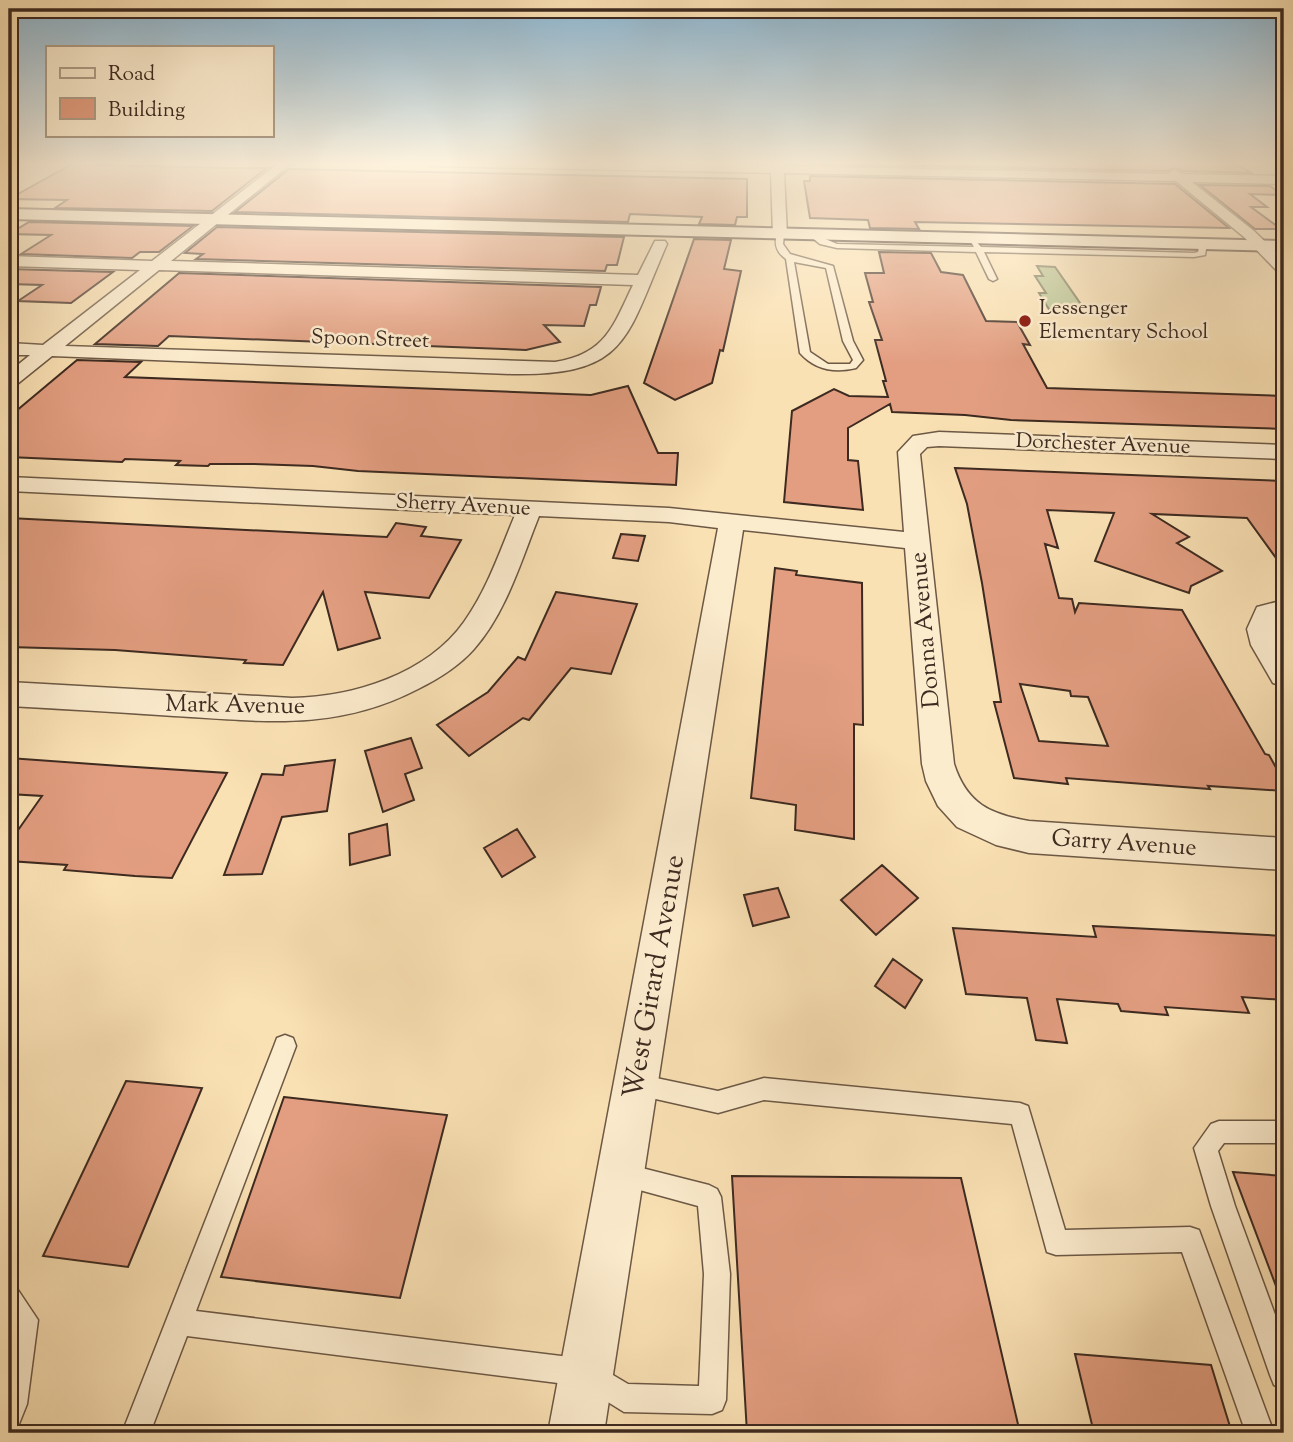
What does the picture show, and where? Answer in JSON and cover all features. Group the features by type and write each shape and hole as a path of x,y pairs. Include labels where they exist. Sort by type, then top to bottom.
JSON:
{"street":[{"path":"9,381 201,229"},
{"path":"578,229 814,236 976,245 1284,246"},
{"path":"780,229 780,235"},
{"path":"1241,229 1284,269"},
{"name":"Spoon Street","path":"9,349 512,368 561,367 596,356 609,348 660,244"},
{"path":"9,261 644,280"},
{"name":"Dorchester Avenue","path":"921,441 1284,452"},
{"name":"Donna Avenue","path":"921,441 909,452 938,764 942,785 967,816"},
{"name":"Sherry Avenue","path":"9,484 732,521 917,541"},
{"name":"Mark Avenue","path":"9,694 270,710 349,704 401,684 442,662 472,632 530,509"},
{"name":"West Girard Avenue","path":"576,1433 732,521"},
{"path":"1284,609 1268,614 1260,625 1260,635 1284,675"},
{"name":"Garry Avenue","path":"967,816 1003,833 1029,837 1284,855"}],"lane":[{"path":"780,235 780,250 790,259 830,266 848,341 858,360 853,366 829,367 812,360 805,353 790,259"},
{"path":"976,245 993,279"},
{"path":"136,1433 285,1046"},
{"path":"637,1085 718,1102 764,1089 1020,1114 1056,1243 1190,1240 1260,1433"},
{"path":"1284,1132 1219,1132 1206,1148 1223,1206 1284,1375"},
{"path":"179,1322 586,1373 624,1398 712,1400 718,1274 709,1197 621,1175"},
{"path":"9,1299 25,1320 13,1404 9,1414"}],"green space":[{"path":"1037,266 1055,267 1087,313 1050,311 1039,293 1046,293 1035,276 1043,276"}],"building":[{"path":"17,229 189,229 159,252 140,252 132,258 21,254 51,235 9,234"},
{"path":"214,229 624,237 617,265 607,265 605,271 196,259 203,254 185,253"},
{"path":"694,239 731,240 724,269 741,271 723,351 720,350 712,383 675,400 644,383"},
{"path":"879,252 931,253 941,272 963,275 986,321 1017,322 1030,345 1023,344 1047,388 1284,396 1284,429 1011,420 892,412 890,404 848,428 848,460 858,461 863,510 784,502 792,411 834,389 849,396 888,397 875,340 882,340 869,302 873,302 865,273 884,273"},
{"path":"9,269 113,272 71,303 18,301 42,285 9,284"},
{"path":"179,273 601,287 596,305 590,305 584,326 544,325 560,342 526,350 169,336 158,346 95,344"},
{"path":"77,360 141,362 125,377 591,395 628,386 658,453 678,453 676,485 358,471 313,466 208,466 176,465 180,461 125,459 122,462 9,457 9,417"},
{"path":"955,468 1284,481 1284,569 1247,518 1152,514 1189,537 1177,543 1222,571 1191,586 1189,593 1095,561 1114,513 1047,510 1058,548 1045,544 1059,598 1072,599 1075,612 1079,603 1182,610 1265,754 1269,755 1284,782 1284,791 1208,786 1210,789 1066,778 1068,784 1014,778 994,702 1001,702 967,504","holes":["1020,684 1070,691 1071,696 1088,697 1108,746 1039,741"]},
{"path":"9,518 387,537 396,523 426,527 421,536 461,540 429,598 365,592 380,638 338,650 323,592 283,665 115,650 9,647"},
{"path":"621,534 645,536 638,561 613,558"},
{"path":"775,568 797,571 796,575 862,583 863,725 854,724 854,839 795,830 796,805 751,798"},
{"path":"556,592 637,604 611,674 571,668 529,720 523,718 469,756 437,725 488,692 518,657 525,660"},
{"path":"411,738 422,768 405,774 414,800 383,812 365,751"},
{"path":"9,758 227,773 172,878 135,876 64,870 67,865 9,861 9,843 42,796 9,794"},
{"path":"335,760 327,811 282,817 262,874 224,875 262,774 283,775 285,766"},
{"path":"387,824 390,855 350,865 349,834"},
{"path":"517,829 535,857 502,877 484,848"},
{"path":"882,865 918,898 876,935 841,900"},
{"path":"778,888 789,917 753,926 744,895"},
{"path":"1093,926 1284,936 1284,1000 1242,997 1249,1013 1165,1007 1168,1015 1121,1011 1118,1004 1057,999 1067,1043 1036,1040 1027,998 966,994 953,928 1096,937"},
{"path":"893,959 922,980 905,1008 875,986"},
{"path":"126,1081 202,1088 128,1267 43,1256"},
{"path":"284,1097 447,1115 400,1298 221,1277"},
{"path":"1233,1172 1284,1176 1284,1302 1282,1302"},
{"path":"732,1176 961,1178 1020,1433 747,1433"},
{"path":"1075,1354 1211,1365 1232,1433 1094,1433"}],"place":[{"name":"Lessenger Elementary School","path":"1025,321"}]}
